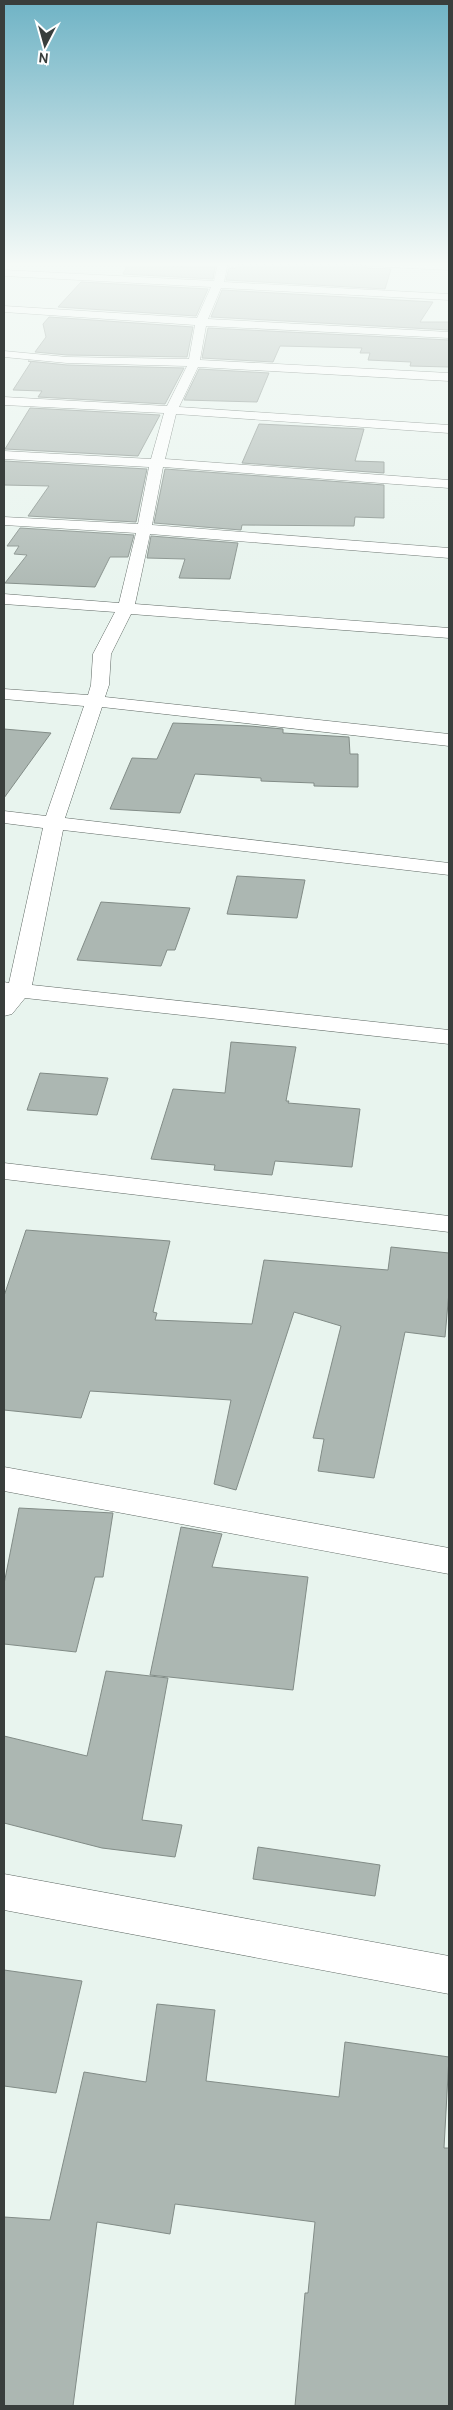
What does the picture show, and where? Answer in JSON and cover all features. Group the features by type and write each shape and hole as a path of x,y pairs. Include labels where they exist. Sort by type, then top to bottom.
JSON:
{"street":[{"path":"188,375 171,410 157,463 126,607 102,654 100,685 54,822 9,996 449,1037"},
{"path":"421,375 449,377"},
{"path":"4,401 171,410 449,429"},
{"path":"4,455 157,463 449,484"},
{"path":"4,521 144,529 449,553"},
{"path":"4,599 449,633"},
{"path":"4,694 94,701 449,740"},
{"path":"4,817 449,869"},
{"path":"4,1171 449,1224"},
{"path":"4,1479 449,1561"},
{"path":"4,1892 449,1975"}],"building":[{"path":"22,375 180,375 165,404 38,397 42,391 13,390"},
{"path":"196,375 268,375 257,402 184,400"},
{"path":"30,408 160,415 138,456 5,449"},
{"path":"259,424 364,429 355,461 384,462 384,473 242,463"},
{"path":"4,461 147,469 136,522 28,516 49,486 4,485"},
{"path":"165,469 384,485 384,518 355,517 354,526 242,525 241,530 154,523"},
{"path":"20,528 134,535 128,557 110,557 95,587 5,583 27,555 14,554 19,546 7,546"},
{"path":"151,536 238,543 230,579 179,578 185,559 147,558"},
{"path":"173,723 250,726 283,729 283,733 349,737 350,754 358,754 358,787 314,786 314,783 261,781 261,778 195,774 180,813 110,809 132,758 157,759"},
{"path":"4,729 51,733 4,798"},
{"path":"237,876 305,880 297,918 227,914"},
{"path":"101,902 190,908 175,950 167,950 161,966 77,960"},
{"path":"231,1042 296,1047 286,1101 289,1101 288,1103 360,1109 352,1167 275,1161 272,1175 214,1170 215,1165 151,1159 173,1089 225,1093"},
{"path":"40,1073 108,1078 97,1115 27,1110"},
{"path":"26,1230 170,1241 153,1312 157,1313 155,1320 252,1324 264,1260 388,1270 391,1247 449,1253 449,1292 445,1337 405,1332 374,1478 318,1471 324,1439 313,1438 341,1326 294,1312 236,1490 214,1484 231,1400 90,1391 81,1418 4,1410 4,1296"},
{"path":"19,1508 113,1513 103,1577 95,1577 76,1652 4,1644 4,1584"},
{"path":"181,1527 222,1534 212,1567 308,1577 293,1690 150,1675"},
{"path":"106,1671 168,1678 142,1820 182,1825 175,1857 102,1848 4,1823 4,1736 87,1756"},
{"path":"258,1847 380,1865 375,1896 253,1879"},
{"path":"4,1970 82,1981 56,2093 4,2086"},
{"path":"157,2004 215,2010 206,2081 339,2097 345,2042 449,2057 444,2148 449,2148 449,2406 295,2406 305,2293 308,2293 315,2222 175,2204 170,2234 97,2222 73,2406 4,2406 4,2217 50,2220 84,2072 146,2082"}]}
